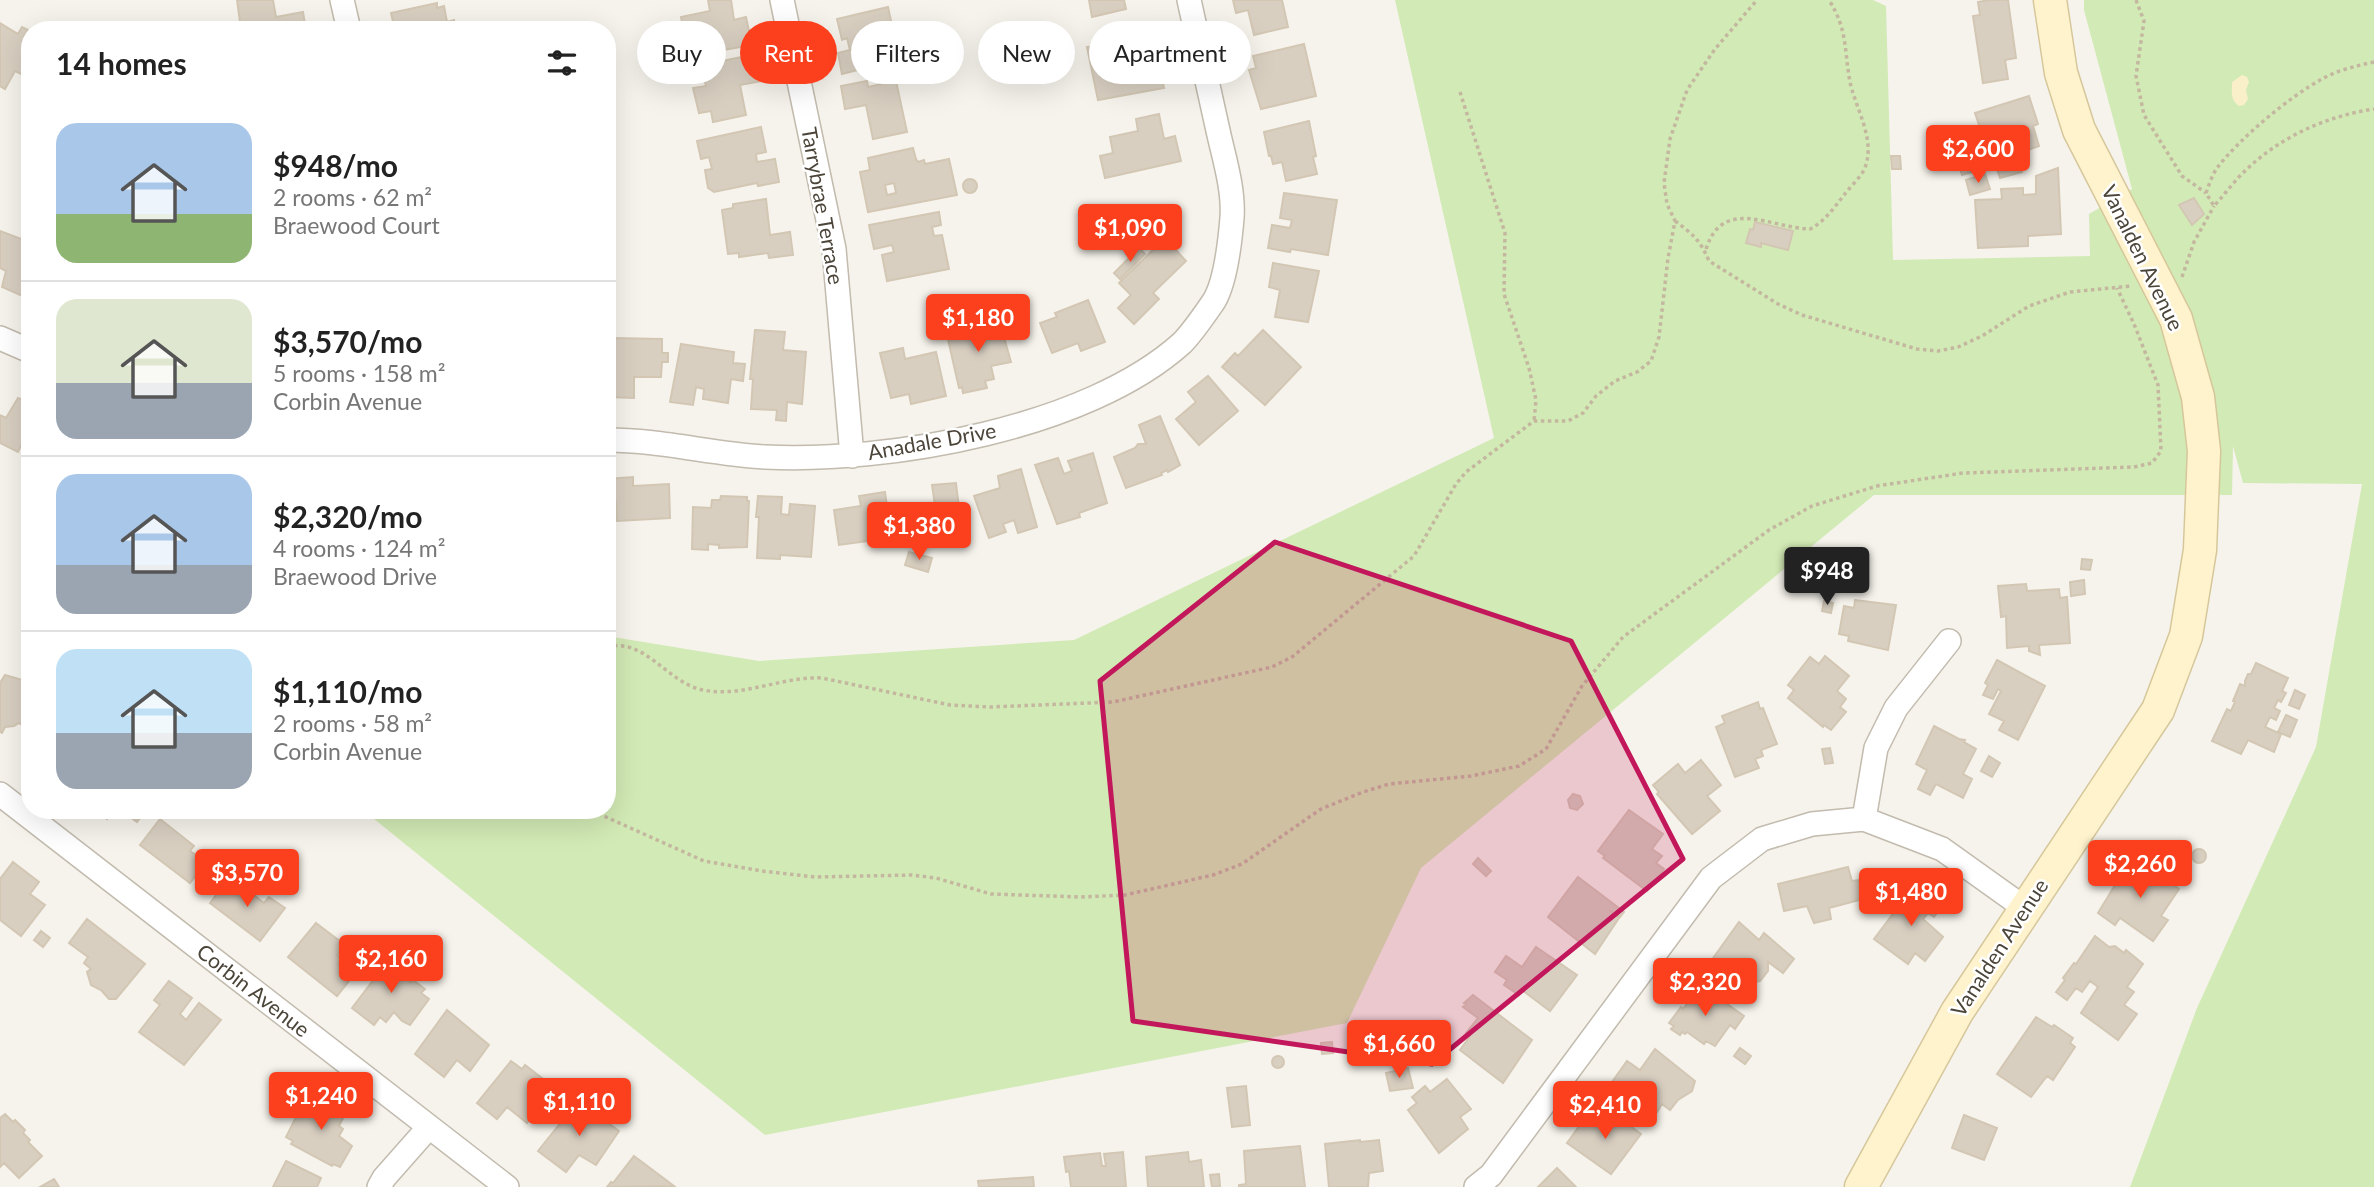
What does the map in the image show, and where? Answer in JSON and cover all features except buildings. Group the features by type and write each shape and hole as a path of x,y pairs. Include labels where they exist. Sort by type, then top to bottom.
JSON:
{"main road":[{"name":"Vanalden Avenue","path":"1861,1187 1957,1012 2158,710 2186,636 2200,550 2204,451 2199,397 2176,319 2079,130 2061,73 2050,0"}],"street":[{"path":"342,0 347,21"},
{"name":"Tarrybrae Terrace","path":"782,0 834,249 852,456"},
{"name":"Anadale Drive","path":"616,440 641,440 765,457 852,456 982,436 1063,411 1136,377 1183,342 1216,298 1227,259 1233,215 1228,173 1189,0"},
{"path":"0,338 21,347"},
{"path":"1864,819 1876,748 1896,708 1949,641"},
{"name":"Corbin Avenue","path":"0,794 21,810"},
{"name":"Corbin Avenue","path":"32,819 507,1187"},
{"path":"1476,1187 1491,1175 1711,878 1762,839 1812,824 1864,819 1941,849 2026,909"},
{"path":"379,1187 429,1127"}],"path":[{"path":"1757,0 1715,49 1687,90 1670,139 1664,183 1667,204 1675,221 1693,234 1706,250 1709,261 1779,304 1802,316 1917,349 1938,351 1958,347 1982,336 2029,306 2070,292 2116,288 2163,293 2184,274 2194,242 2214,206 2245,170 2278,143 2348,113 2374,109"},
{"path":"1706,250 1710,236 1717,226 1728,220 1756,219 1810,229 1818,225 1863,172 1868,159 1865,128 1850,82 1845,35 1829,0"},
{"path":"2136,0 2144,21 2136,76 2144,115 2182,176 2206,193 2214,206"},
{"path":"2206,193 2216,169 2250,133 2282,107 2322,79 2344,69 2374,62"},
{"path":"1460,92 1505,233 1504,294 1529,368 1536,400 1534,421"},
{"path":"616,646 626,645 640,650 680,681 702,690 757,688 804,677 821,678 950,705 990,707 1113,702 1272,667 1292,657 1414,556 1461,478 1534,421 1568,421 1583,413 1596,396 1615,381 1637,372 1651,361 1658,337 1675,221"},
{"path":"610,819 704,861 762,872 815,877 912,875 936,878 991,894 1081,897 1125,895 1213,875 1241,864 1321,809 1363,792 1389,784 1471,776 1519,766 1546,750 1582,686 1623,637 1769,530 1812,506 1877,486 1964,473 2134,467 2152,463 2161,451 2158,385 2134,324 2116,288"}],"highlighted area":[{"path":"1275,542 1571,641 1683,859 1432,1064 1133,1021 1100,681"}],"green space":[{"path":"1395,0 1873,0 1886,6 1893,260 2090,256 2089,214 2132,189 2084,10 2084,0 2374,0 2374,1187 2130,1187 2197,1008 2316,747 2362,484 2243,483 2233,446 2232,495 1874,495 1421,868 1347,1023 765,1135 374,819 616,819 616,637 759,661 1074,640 1494,438"}],"sand":[{"path":"2242,75 2247,77 2249,82 2246,90 2248,99 2244,105 2239,106 2233,98 2232,82"}]}
